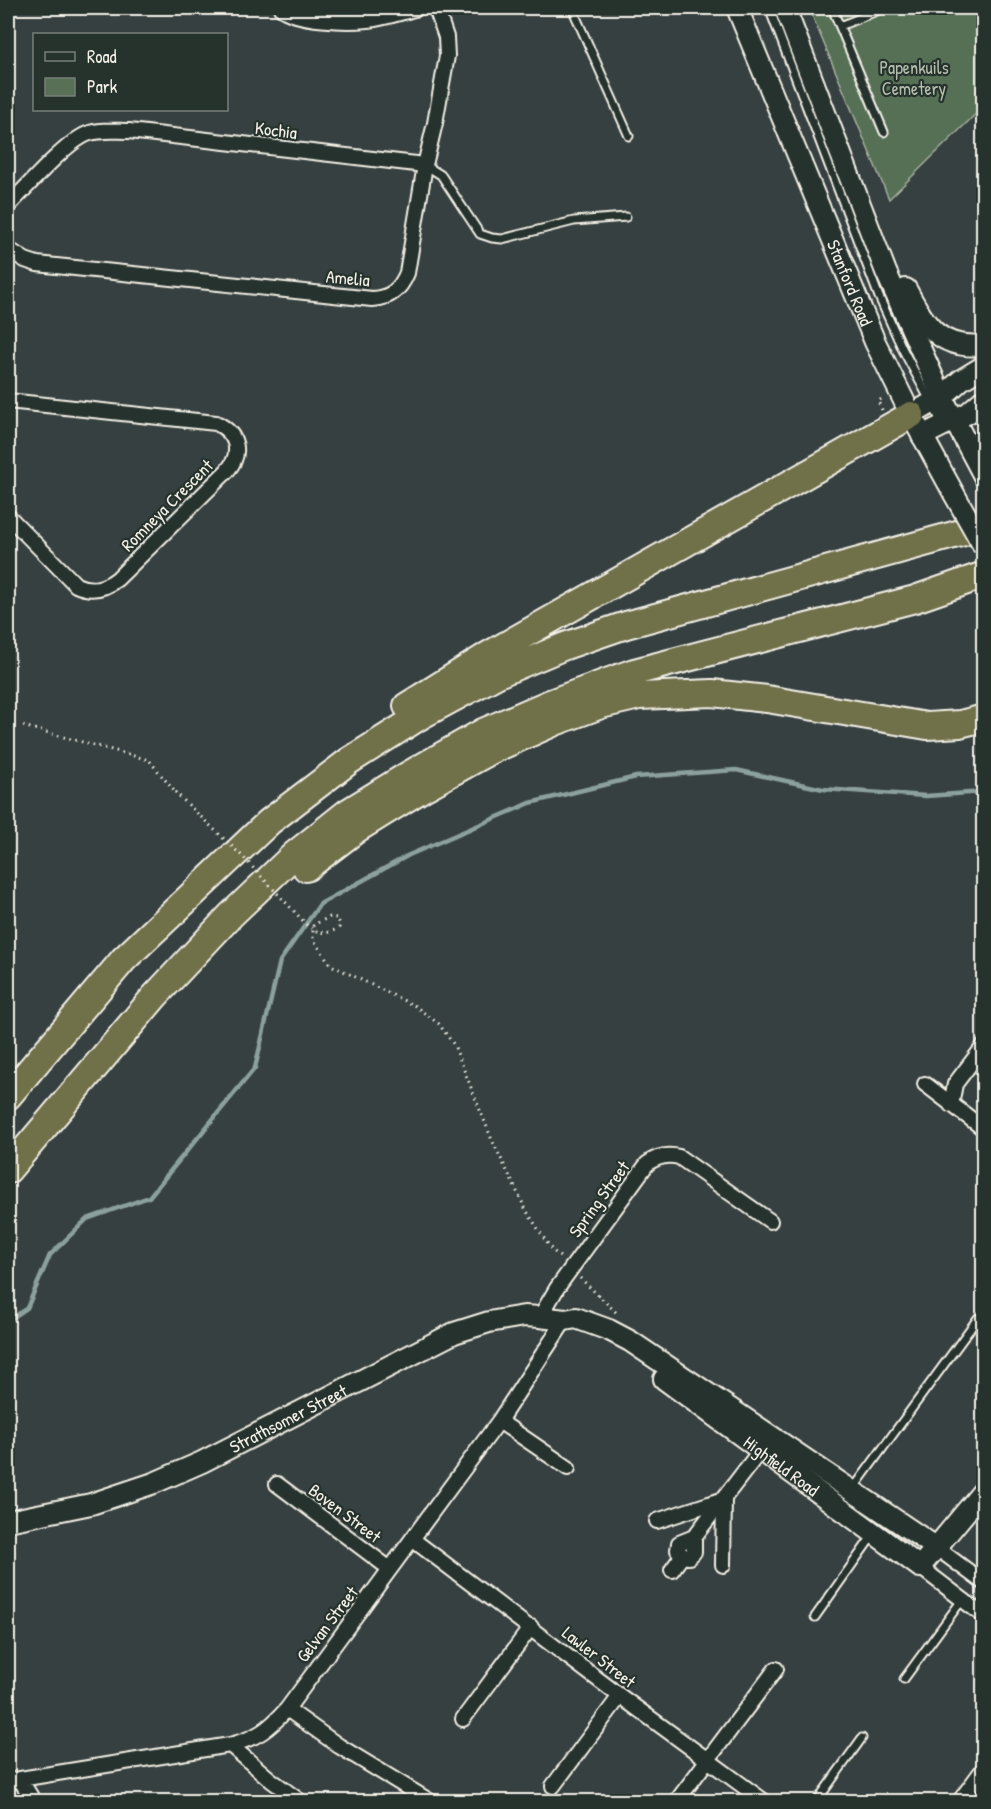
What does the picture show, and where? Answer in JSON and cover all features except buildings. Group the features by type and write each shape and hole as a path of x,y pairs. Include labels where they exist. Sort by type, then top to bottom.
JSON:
{"highway":[{"path":"8,1096 124,959 205,870 266,809 344,747 490,654 927,413"},
{"path":"124,959 269,822 349,761 422,716 498,674 565,646 626,625 984,525"},
{"path":"8,1170 156,996 239,908 294,855 348,812 408,775 483,732 550,702 634,672 915,599 984,575"},
{"path":"67,1102 243,923 304,869 357,829 425,787 492,750 555,722 601,705 639,696 675,693 712,693 767,699 927,726 960,724 984,718"}],"street":[{"path":"281,8 299,16 367,20 418,8"},
{"name":"Amelia","path":"8,249 25,260 37,264 372,299 381,299 392,294 400,287 407,273 425,165 447,56 446,37 436,8"},
{"name":"Stanford Road","path":"736,8 875,342 927,413 949,423 984,476"},
{"name":"Stanford Road","path":"785,8 886,272 927,413 953,492 984,547"},
{"name":"Kochia","path":"8,206 74,141 89,134 109,131 129,131 425,165"},
{"path":"861,204 919,312 930,328 946,340 956,344 984,345"},
{"path":"984,366 962,380 927,413 949,423 968,413 984,399"},
{"name":"Romneya Crescent","path":"8,400 216,423 231,432 236,443 233,464 227,471 117,579 105,587 84,589 76,585 8,516"},
{"path":"951,1105 955,1084 984,1046"},
{"path":"926,1084 984,1129"},
{"name":"Spring Street","path":"540,1317 570,1268 647,1164 654,1158 663,1156 679,1158 770,1221"},
{"name":"Strathsomer Street","path":"8,1521 91,1504 154,1483 202,1462 454,1333 489,1322 524,1316 571,1321"},
{"name":"Gelvan Street","path":"14,1780 230,1745 258,1736 271,1726 287,1709 571,1321"},
{"name":"Highfield Road","path":"571,1321 625,1351 984,1616"},
{"name":"Highfield Road","path":"571,1321 609,1330 630,1341 937,1548 984,1583"},
{"path":"499,1421 568,1468"},
{"path":"672,1570 682,1556 678,1550 679,1543 694,1537 760,1450"},
{"name":"Boven Street","path":"278,1485 390,1569"},
{"path":"920,1567 984,1490"},
{"path":"657,1521 724,1499"},
{"path":"723,1565 724,1499"},
{"name":"Lawler Street","path":"412,1539 765,1802"},
{"path":"463,1719 531,1627"},
{"path":"676,1802 776,1669"},
{"path":"553,1786 620,1696"},
{"path":"287,1709 339,1746 431,1802"},
{"path":"230,1745 301,1802"},
{"path":"959,1802 984,1768"},
{"path":"14,1780 34,1802"}],"lane":[{"path":"71,8 85,8"},
{"path":"572,8 629,136"},
{"path":"769,8 879,297 903,350 927,413"},
{"path":"832,8 884,132"},
{"path":"840,26 884,8"},
{"path":"425,165 441,175 480,234 492,238 502,239 574,221 626,217"},
{"path":"852,1491 978,1318"},
{"path":"815,1617 874,1533"},
{"path":"904,1679 962,1600"},
{"path":"816,1802 862,1738"}],"path":[{"path":"23,726 149,760 175,792 242,856 307,925 317,933 323,933 339,928 337,918 330,917 313,926 313,939 331,965 415,1006 439,1024 454,1045 492,1140 526,1209 551,1249 591,1291 627,1323"}],"green space":[{"name":"Papenkuils Cemetery","path":"809,8 983,8 983,107 889,199"}],"waterway":[{"path":"8,1321 27,1308 50,1255 87,1219 149,1197 255,1068 280,961 320,904 409,855 530,803 636,777 736,770 823,789 926,796 984,792"}]}
